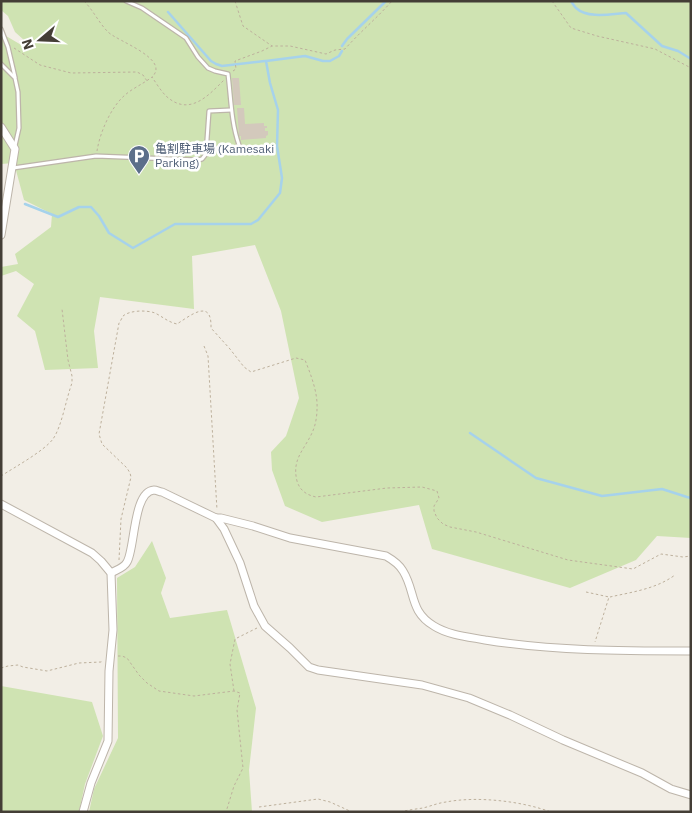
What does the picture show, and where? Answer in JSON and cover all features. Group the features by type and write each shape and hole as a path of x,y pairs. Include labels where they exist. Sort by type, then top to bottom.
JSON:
{"street":[{"path":"1,127 14,149 1,235"},
{"path":"111,573 124,566 128,561 135,524 143,497 154,490 216,518 254,526 290,538 386,556 396,562 403,570 415,607 424,620 436,627 460,635 508,644 554,649 691,651"},
{"path":"1,504 92,553 111,573 113,630 110,657 108,741 91,783 83,812"},
{"path":"216,518 224,529 240,563 254,606 265,626 309,667 318,670 422,685 469,698 642,773 672,789 691,795"}],"lane":[{"path":"126,1 142,8 186,38 198,57 208,68 228,74 231,110 239,145"},
{"path":"1,29 8,47 18,92 19,128 14,149"},
{"path":"1,64 16,78"},
{"path":"12,168 96,156 188,160 202,158 206,154 209,111 231,110"}],"path":[{"path":"84,1 102,25 114,37 141,51 152,61 156,70 152,77 127,93 116,103 110,112 98,144 96,156"},
{"path":"235,1 243,26 272,46"},
{"path":"236,68 235,61 272,46 290,46 326,54 335,50 345,49 392,1"},
{"path":"552,1 571,28 656,50 691,68"},
{"path":"8,47 15,48 40,65 72,72 137,72 142,74 147,80"},
{"path":"152,77 166,96 175,102 188,106 205,98 228,76"},
{"path":"1,476 43,449 51,441 59,427 72,383 62,309"},
{"path":"119,568 122,519 131,477 127,468 102,444 98,434 119,323 122,317 132,312 152,312 170,323 177,324 194,313 204,312 209,314 211,328 251,372 296,358 306,360 313,380 318,407 315,426 308,442 298,456 295,471 298,485 308,495 316,496 422,486 437,491 439,498 434,506 434,511 437,518 443,524 568,560 633,569 661,554 691,556"},
{"path":"204,346 208,356 217,504 216,518"},
{"path":"586,592 609,597 644,590 675,575"},
{"path":"592,650 609,597"},
{"path":"234,692 230,664 235,639 253,629 265,626"},
{"path":"1,668 18,665 47,672 79,664 101,662 110,657 122,656 127,658 147,683 159,691 194,696 240,693 237,710 243,768 234,786 226,812"},
{"path":"259,807 318,799 352,812"},
{"path":"400,812 446,802 470,800 513,802 551,812"}],"green space":[{"path":"1,1 691,1 691,538 657,536 636,560 570,588 432,549 419,505 322,522 285,506 272,470 271,452 286,436 299,398 281,311 255,245 192,256 194,309 100,297 94,331 98,368 45,370 35,331 17,316 34,284 16,271 1,276 1,267 18,264 15,254 51,227 52,214 24,200 14,163 1,164 1,33 23,46 25,41 15,32 8,16 1,10"},
{"path":"152,541 166,578 161,593 170,618 227,610 256,708 249,770 252,812 89,812 94,789 118,738 117,578 135,567"},
{"path":"1,686 92,702 103,736 85,784 79,812 1,812"}],"building":[{"path":"232,78 239,78 241,105 234,105"},
{"path":"237,108 244,108 245,124 264,123 264,126 267,126 265,128 265,131 268,131 266,138 241,140"}],"waterway":[{"path":"342,46 386,1"},
{"path":"571,1 576,8 587,14 626,13 662,46 678,51 691,59"},
{"path":"168,12 211,61 216,64 222,66 265,61"},
{"path":"25,204 58,217 79,207 91,207 109,233 133,248 175,224 251,224 258,220 280,193 282,178 277,146 278,110 266,61 305,56 330,61 339,56 342,51"},
{"path":"470,433 536,478 602,496 662,489 691,498"}],"place":[{"name":"亀割駐車場 (Kamesaki Parking)","path":"139,175"}]}
